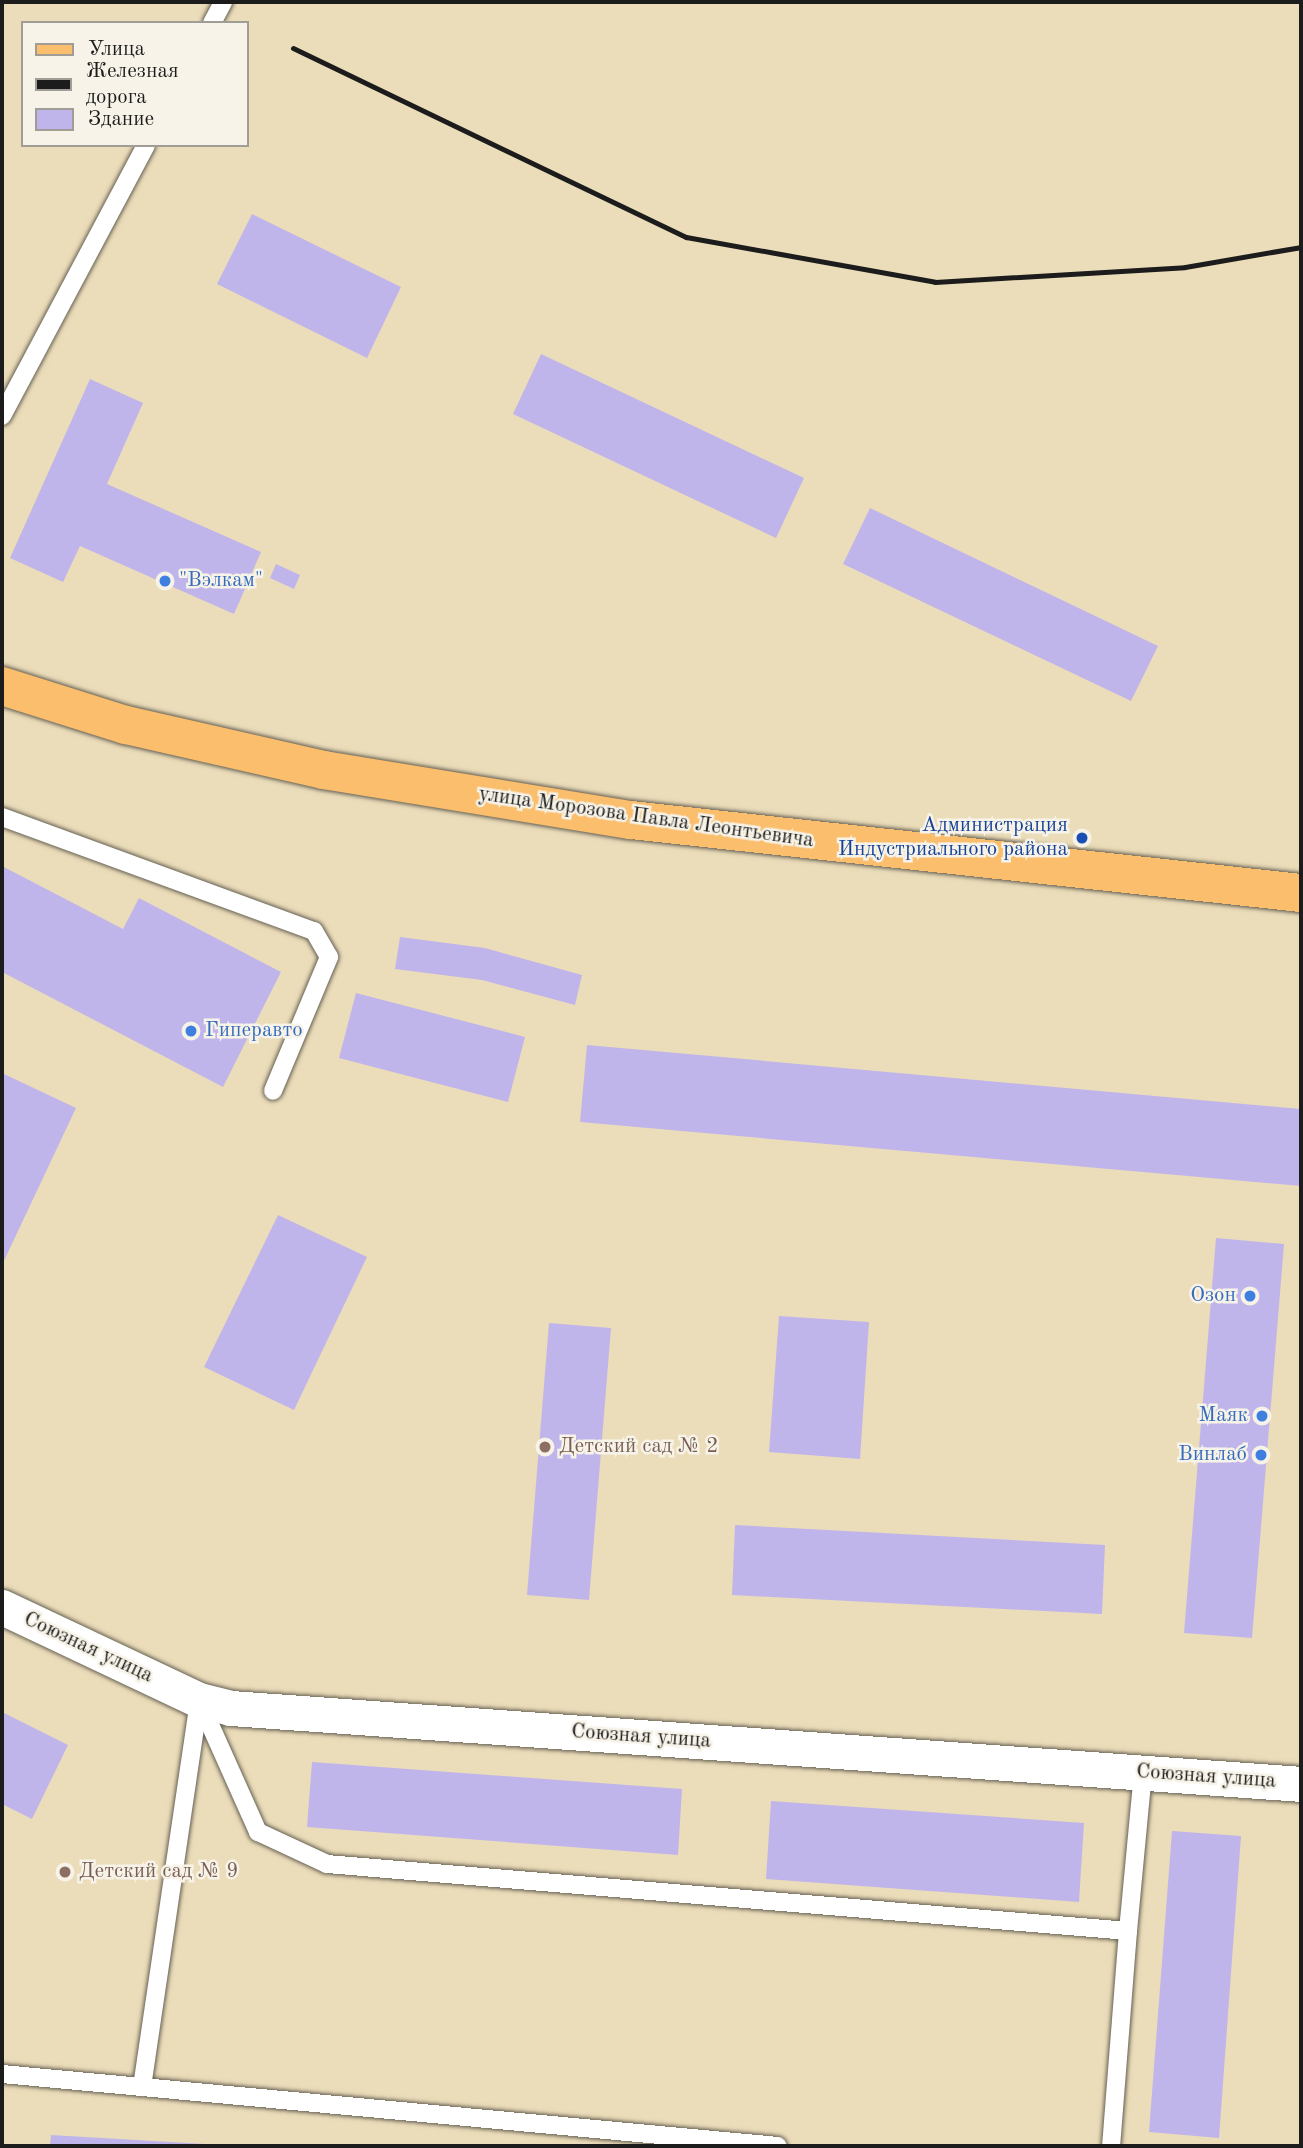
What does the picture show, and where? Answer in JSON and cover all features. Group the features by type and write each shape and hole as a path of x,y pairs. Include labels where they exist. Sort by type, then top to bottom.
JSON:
{"main road":[{"name":"улица Морозова Павла Леонтьевича","path":"2,686 126,725 324,770 618,818 1301,893"}],"street":[{"name":"Союзная улица","path":"2,1607 199,1700 230,1708 1301,1784"}],"lane":[{"path":"213,21 223,2"},
{"path":"2,416 145,147"},
{"path":"2,817 314,931 329,957 273,1091"},
{"path":"199,1700 258,1832 327,1864 1128,1931"},
{"path":"142,2087 199,1700"},
{"path":"1111,2146 1143,1772"},
{"path":"2,2074 778,2146"}],"building":[{"path":"252,214 401,287 367,358 217,284"},
{"path":"541,354 804,478 776,538 513,414"},
{"path":"90,379 143,403 107,484 261,552 234,614 80,546 63,582 10,558"},
{"path":"870,508 1158,646 1131,701 843,564"},
{"path":"276,564 300,575 294,589 270,578"},
{"path":"2,866 123,929 139,898 281,972 223,1087 2,972"},
{"path":"400,937 485,948 582,975 575,1005 482,980 395,969"},
{"path":"356,993 525,1037 508,1102 339,1058"},
{"path":"587,1045 1301,1109 1301,1186 580,1122"},
{"path":"2,1073 76,1108 2,1265"},
{"path":"278,1215 367,1257 294,1410 204,1367"},
{"path":"1216,1238 1284,1244 1252,1638 1184,1633"},
{"path":"779,1316 869,1322 860,1459 769,1452"},
{"path":"549,1323 611,1328 589,1600 527,1595"},
{"path":"735,1525 1105,1545 1102,1614 732,1595"},
{"path":"2,1712 68,1745 32,1819 2,1804"},
{"path":"312,1762 682,1789 678,1855 307,1827"},
{"path":"771,1801 1084,1823 1079,1902 766,1879"},
{"path":"1172,1831 1241,1836 1219,2138 1149,2132"},
{"path":"51,2135 205,2144 205,2146 50,2146"}],"railway":[{"path":"293,48 686,237 935,282 1185,267 1301,247"}],"place":[{"name":"\"Вэлкам\"","path":"165,581"},
{"name":"Администрация Индустриального района","path":"1082,838"},
{"name":"Гиперавто","path":"191,1031"},
{"name":"Озон","path":"1250,1296"},
{"name":"Маяк","path":"1262,1416"},
{"name":"Детский сад № 2","path":"545,1447"},
{"name":"Винлаб","path":"1261,1455"},
{"name":"Детский сад № 9","path":"65,1872"}]}
